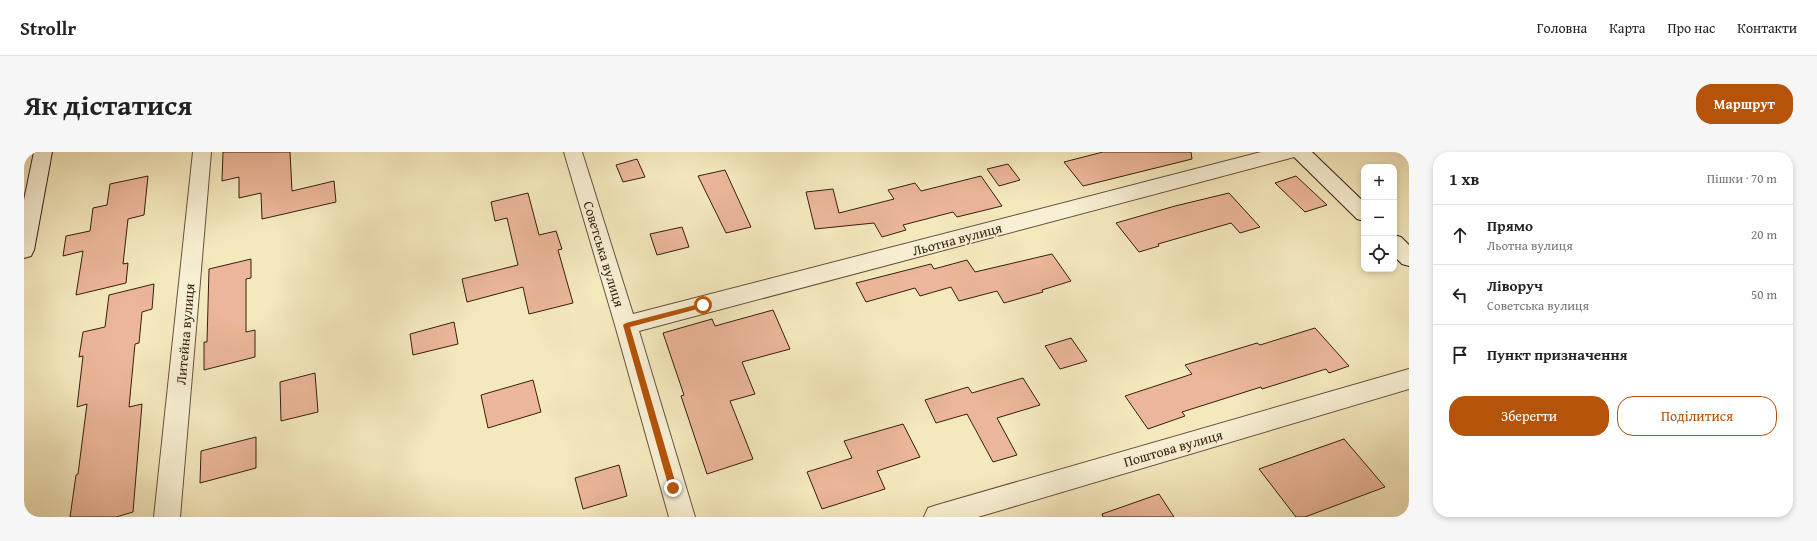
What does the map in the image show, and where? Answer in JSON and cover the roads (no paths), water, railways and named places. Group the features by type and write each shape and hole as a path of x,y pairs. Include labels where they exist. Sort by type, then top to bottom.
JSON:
{"street":[{"path":"24,250 43,152"},
{"name":"Литейна вулиця","path":"168,517 202,152"},
{"name":"Льотна вулиця","path":"626,325 1287,152"},
{"path":"1301,152 1361,211"},
{"name":"Советська вулиця","path":"580,153 626,325 682,517"},
{"path":"1397,246 1409,258"},
{"name":"Поштова вулиця","path":"937,517 1409,379"}]}
